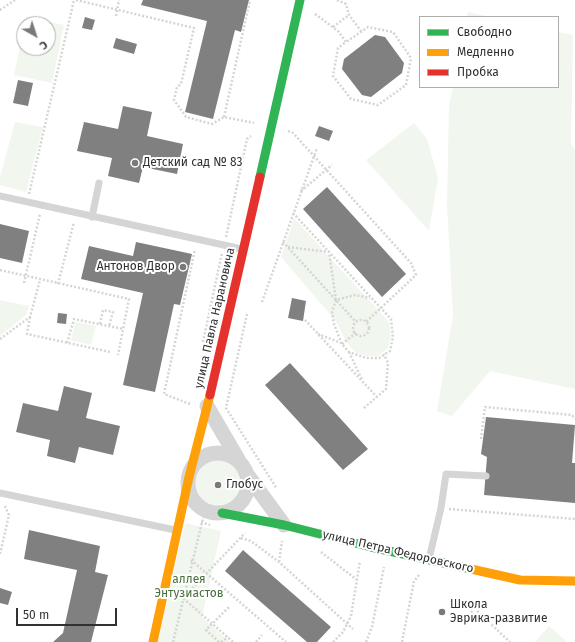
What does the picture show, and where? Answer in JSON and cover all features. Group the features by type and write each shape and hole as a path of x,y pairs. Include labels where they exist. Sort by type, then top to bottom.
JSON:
{"street":[{"name":"улица Павла Нарановича","path":"153,642 189,477 207,406 300,0"},
{"path":"207,406 244,468 284,525"},
{"path":"184,502 203,508 222,513 234,508 243,499 248,486 244,468 228,455 210,454 197,462 189,477 188,484 192,498 203,508"},
{"name":"улица Петра Федоровского","path":"222,513 284,525 371,547 520,580 575,581"}],"lane":[{"path":"92,217 99,183"},
{"path":"0,196 243,249"},
{"path":"429,559 441,508 446,474 486,476"},
{"path":"0,493 177,531"}],"path":[{"path":"0,10 15,0"},
{"path":"27,202 75,0 194,28 181,84 177,87 174,100 186,117 212,124 224,117 257,124"},
{"path":"116,16 119,0"},
{"path":"224,117 250,0"},
{"path":"337,0 346,4 349,16 361,31"},
{"path":"315,14 333,27 346,42"},
{"path":"333,27 349,16"},
{"path":"368,26 393,32 411,58 406,85 378,104 351,98 333,76 338,48 346,42 368,26"},
{"path":"286,139 289,125"},
{"path":"288,131 293,133 411,263 416,275 366,322"},
{"path":"262,302 300,192 317,148"},
{"path":"300,192 332,165"},
{"path":"24,283 42,205"},
{"path":"293,213 391,319 393,337 390,351 379,358 366,358 349,352"},
{"path":"58,284 74,221"},
{"path":"283,242 356,322"},
{"path":"196,246 164,394 189,404 226,408"},
{"path":"288,247 329,252"},
{"path":"329,252 336,300 332,312 334,324 342,344 349,352 364,383"},
{"path":"0,270 129,299 118,355"},
{"path":"40,280 27,334 110,352"},
{"path":"336,300 355,295 371,298"},
{"path":"100,324 103,310 113,312 109,326"},
{"path":"248,312 226,408 279,492"},
{"path":"0,339 30,317"},
{"path":"67,343 74,319 123,329"},
{"path":"306,320 377,397"},
{"path":"362,320 366,322 369,327 367,333 361,335 356,333 353,327 356,322 362,320"},
{"path":"342,344 356,333"},
{"path":"318,334 342,344"},
{"path":"364,408 386,389 388,363 384,354"},
{"path":"481,439 485,407 572,416 575,419"},
{"path":"0,502 6,506 9,515 0,554"},
{"path":"173,642 203,508"},
{"path":"441,508 575,519"},
{"path":"183,598 245,533"},
{"path":"241,538 251,540 353,629"},
{"path":"315,547 357,580"},
{"path":"333,642 343,632 351,616 360,558"},
{"path":"192,560 286,642"},
{"path":"366,642 372,627 384,564"},
{"path":"402,642 414,581 421,572"},
{"path":"183,598 233,642"},
{"path":"228,637 220,642 206,630 230,606"},
{"path":"468,615 474,610 510,642"},
{"path":"256,642 262,635"}],"green space":[{"path":"468,12 486,16 467,16"},
{"path":"56,23 64,25 52,83 14,75 18,56 56,56"},
{"path":"559,32 573,35 571,144 575,150 575,389 490,371 452,416 437,411 453,315 447,205 449,106 453,88 559,88"},
{"path":"15,122 43,127 26,192 0,185 0,177"},
{"path":"414,123 427,139 438,178 429,231 366,160"},
{"path":"294,218 389,322 391,336 388,348 378,356 366,356 355,352 345,340 336,321 281,257"},
{"path":"0,300 29,306 26,315 0,336"},
{"path":"75,322 96,326 91,345 71,340"},
{"path":"219,460 232,464 238,470 242,483 238,496 232,502 219,506 206,502 200,496 196,483 200,470 206,464"},
{"name":"аллея Энтузиастов","path":"185,523 221,531 202,617 230,642 158,642"},
{"path":"549,626 567,642 535,642"}],"building":[{"path":"143,0 249,0 241,32 235,30 213,119 185,112 207,21 141,5"},
{"path":"85,17 95,20 92,30 82,28"},
{"path":"375,35 385,37 404,63 402,73 371,97 362,95 342,69 344,59"},
{"path":"116,38 137,44 134,54 113,48"},
{"path":"18,80 33,83 28,106 13,103"},
{"path":"123,106 152,112 147,136 183,144 177,174 143,167 139,183 108,176 112,158 77,151 84,122 118,129"},
{"path":"319,126 333,131 329,141 315,136"},
{"path":"327,187 406,274 382,297 303,209"},
{"path":"0,224 29,231 22,263 0,258"},
{"path":"136,242 192,254 180,305 174,304 155,392 123,385 143,293 81,279 89,246 133,256"},
{"path":"292,298 306,301 303,321 288,318"},
{"path":"58,313 67,314 66,324 57,323"},
{"path":"290,363 368,449 343,470 265,385"},
{"path":"64,386 92,393 86,418 120,426 113,455 79,447 75,463 47,456 50,440 16,432 23,403 58,411"},
{"path":"486,417 575,425 572,463 575,463 575,503 484,495 487,457 481,454"},
{"path":"29,530 100,546 95,572 108,575 91,642 53,642 63,633 77,570 24,559"},
{"path":"243,550 331,627 317,642 307,642 225,571"},
{"path":"0,588 12,592 8,605 0,603"}],"traffic: fast":[{"path":"260,177 300,0"},
{"path":"222,513 284,525 371,547 471,569"}],"traffic: slow":[{"path":"153,642 189,477 210,395"},
{"path":"471,569 520,580 575,581"}],"traffic: jam":[{"path":"210,395 260,177"}],"place":[{"name":"Детский сад № 83","path":"135,163"},
{"name":"Антонов Двор","path":"183,267"},
{"name":"Глобус","path":"218,485"},
{"name":"Школа Эврика-развитие","path":"442,612"}]}
